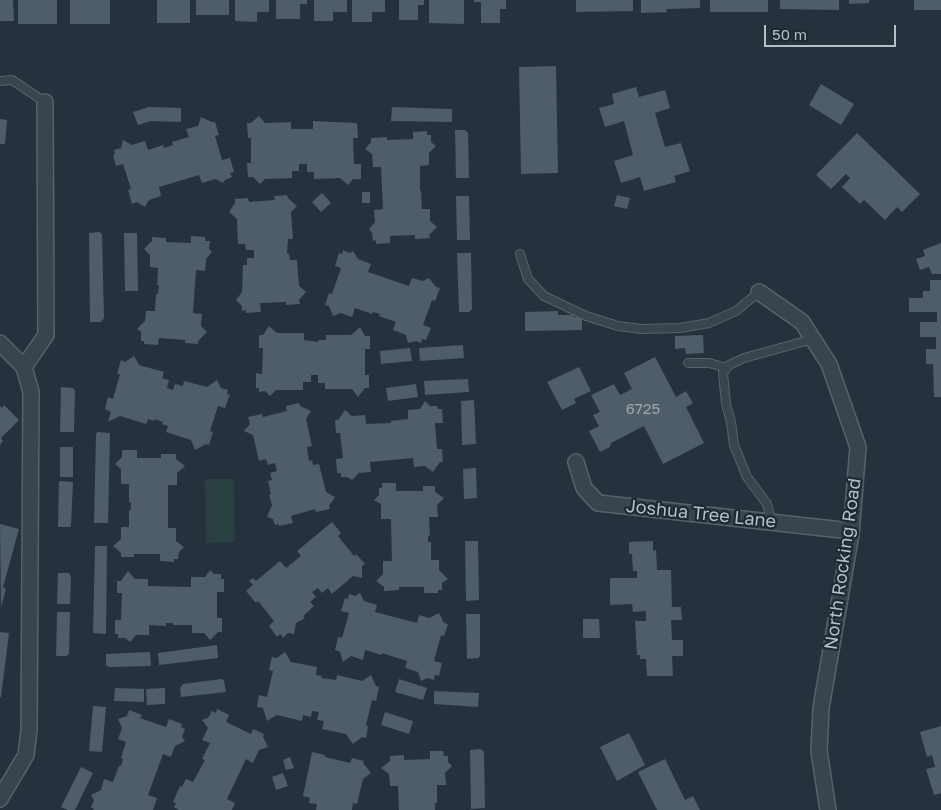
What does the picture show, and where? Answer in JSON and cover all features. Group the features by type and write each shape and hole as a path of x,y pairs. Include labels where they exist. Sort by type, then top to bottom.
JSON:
{"street":[{"path":"24,367 46,335 45,102"},
{"name":"North Rocking Road","path":"759,292 802,322 829,364 858,447 851,530 821,708 819,751 828,810"},
{"path":"0,343 24,367 31,392 29,730 26,755 0,797"},
{"name":"Joshua Tree Lane","path":"576,462 584,488 598,503 851,530"}],"lane":[{"path":"0,81 12,80 45,102"},
{"path":"520,254 528,279 544,296 586,316 618,326 641,329 680,328 710,323 736,311 759,292"},
{"path":"772,522 767,504 747,477 734,445 723,388 723,373 730,365 744,358 813,339"},
{"path":"688,363 709,363 727,368"}],"green space":[{"path":"205,479 234,479 235,542 206,543"}],"building":[{"path":"0,0 13,0 14,21 0,21"},
{"path":"18,0 57,0 57,24 18,24"},
{"path":"70,0 110,0 110,24 70,24"},
{"path":"157,0 190,0 190,23 157,23"},
{"path":"196,0 229,0 229,15 196,15"},
{"path":"235,0 269,0 269,12 257,12 257,22 235,21"},
{"path":"276,0 307,0 307,4 300,4 300,19 276,19"},
{"path":"314,0 347,0 347,12 333,12 333,21 314,21"},
{"path":"352,0 385,0 385,12 372,12 372,22 352,22"},
{"path":"399,0 424,0 424,5 418,5 418,20 399,20"},
{"path":"429,0 464,0 464,24 429,23"},
{"path":"474,0 506,0 506,9 500,9 500,23 481,23 481,2 474,2"},
{"path":"576,0 633,0 633,11 576,12"},
{"path":"641,0 700,0 700,8 666,9 667,12 641,13"},
{"path":"710,0 768,0 768,12 710,12"},
{"path":"780,0 839,0 839,10 780,9"},
{"path":"849,0 869,0 869,3 849,4"},
{"path":"914,0 941,0 941,10 914,10"},
{"path":"556,66 558,173 521,174 519,67"},
{"path":"821,84 854,104 841,125 809,105"},
{"path":"636,87 639,97 665,90 670,108 655,113 665,147 681,143 690,171 674,176 676,182 644,191 640,177 621,183 614,161 633,155 624,121 605,127 599,108 614,104 612,94"},
{"path":"149,107 181,108 181,122 151,121 138,125 133,112"},
{"path":"392,107 452,109 452,122 391,121"},
{"path":"259,116 265,123 291,122 291,129 313,129 313,121 357,123 358,138 353,138 354,164 361,164 361,179 353,179 348,185 340,178 314,179 314,172 307,172 307,164 299,164 299,171 292,171 292,178 265,179 260,184 253,177 248,177 247,163 251,163 251,138 248,138 247,123 251,123"},
{"path":"201,117 215,122 219,135 215,136 222,160 230,158 234,172 230,173 232,177 223,183 215,179 202,183 199,175 159,187 161,196 149,200 145,207 137,202 132,204 128,190 131,189 123,164 116,166 113,155 115,154 114,150 121,148 123,140 132,145 145,141 148,150 163,145 164,148 173,145 172,142 189,137 186,129 198,126"},
{"path":"0,119 7,120 5,144 0,144"},
{"path":"455,130 465,130 468,133 469,178 456,178"},
{"path":"427,131 427,135 431,135 431,142 436,146 429,153 429,165 420,166 420,191 422,209 430,209 430,221 437,227 429,235 430,238 415,239 415,235 390,236 390,243 376,244 376,240 373,241 372,233 369,229 375,222 374,210 383,209 381,167 373,167 372,154 365,149 371,142 371,138 387,137 387,140 413,139 413,132"},
{"path":"857,133 920,194 902,212 897,207 885,220 864,200 860,204 842,187 850,178 846,174 831,189 816,175"},
{"path":"362,192 370,192 370,203 362,203"},
{"path":"322,193 331,203 321,212 312,202"},
{"path":"287,195 297,206 291,212 293,239 288,239 287,254 289,254 290,260 297,260 299,286 306,292 299,300 300,304 286,305 286,302 260,303 261,312 246,313 246,310 242,311 242,306 236,300 242,292 243,265 247,265 247,258 254,258 254,250 246,250 245,244 238,244 237,219 229,212 235,203 235,199 248,198 249,202 275,200 274,196"},
{"path":"617,195 630,198 627,209 614,206"},
{"path":"456,196 469,196 470,240 457,240"},
{"path":"100,232 102,235 104,318 101,322 90,322 89,233"},
{"path":"124,233 137,233 138,291 125,291"},
{"path":"191,236 205,237 205,241 210,241 209,249 212,252 206,259 205,271 196,270 193,313 202,314 201,326 207,332 198,341 198,344 185,343 185,340 159,338 158,345 144,344 144,341 141,341 141,332 137,329 145,321 146,311 155,311 156,294 158,294 159,285 157,285 158,268 150,267 150,255 144,249 152,241 152,237 166,238 166,242 191,243"},
{"path":"941,243 941,274 932,274 929,267 920,270 916,259 925,256 923,250"},
{"path":"343,250 350,253 353,251 358,259 371,264 368,272 409,286 412,278 423,281 429,278 436,287 440,288 435,301 432,300 423,325 431,328 426,340 422,339 421,343 416,341 408,343 406,335 393,330 396,322 373,312 372,314 355,308 352,317 341,313 333,316 329,306 325,305 329,293 332,294 341,268 335,266 339,253 342,254"},
{"path":"457,253 471,253 472,309 469,312 459,312"},
{"path":"930,280 941,280 941,397 934,397 933,364 926,364 926,349 936,349 936,337 920,337 920,322 937,322 937,312 909,312 909,298 923,298 923,291 930,291"},
{"path":"558,311 558,315 582,317 582,330 525,331 525,312"},
{"path":"269,326 277,333 304,333 304,340 318,342 318,340 326,340 326,335 351,335 360,327 365,336 370,336 370,349 365,349 365,375 369,375 369,388 365,388 358,397 352,389 325,389 325,383 318,383 318,375 311,375 311,382 303,382 303,390 276,390 270,396 265,391 259,392 259,388 256,388 256,373 262,374 263,348 259,348 259,335 263,335"},
{"path":"703,335 704,353 686,354 685,348 675,349 675,336"},
{"path":"463,345 464,358 420,361 419,348"},
{"path":"410,348 412,361 381,364 380,351"},
{"path":"134,356 139,365 164,372 162,378 169,380 167,388 173,390 175,384 183,386 184,381 207,387 217,380 221,388 228,390 227,395 230,394 225,408 218,406 210,431 213,432 209,445 206,444 195,450 191,440 166,432 168,426 155,419 155,421 148,419 146,424 120,416 108,422 111,412 105,409 108,397 113,399 120,374 117,374 121,360 125,362"},
{"path":"655,357 676,397 686,391 693,403 686,407 704,443 663,464 644,426 611,443 610,447 600,452 589,431 599,426 593,415 600,412 591,395 614,384 620,395 632,389 624,373"},
{"path":"579,367 591,391 574,399 576,403 562,410 547,382"},
{"path":"468,379 469,392 425,395 424,381"},
{"path":"416,384 418,397 388,401 386,388"},
{"path":"61,387 73,388 75,391 74,432 60,432"},
{"path":"474,400 476,444 462,445 461,401"},
{"path":"425,401 430,406 437,406 438,409 442,409 443,423 435,423 437,449 442,449 443,462 440,462 433,472 425,466 414,467 413,458 370,462 371,472 359,473 352,480 347,477 341,477 341,473 337,473 336,459 343,458 340,433 336,433 335,420 338,420 345,410 352,416 365,415 366,424 391,423 391,421 408,419 408,410 420,409"},
{"path":"299,403 300,406 311,411 306,419 312,446 307,447 309,461 312,460 313,465 319,464 326,492 335,497 329,506 330,509 316,512 315,509 291,516 293,523 279,526 279,524 275,525 273,519 267,517 272,505 268,481 272,480 270,473 277,471 275,463 268,465 266,459 259,461 253,435 244,431 250,424 248,417 262,414 263,417 287,411 286,406"},
{"path":"4,405 19,420 1,438 3,441 0,445 0,406 2,408"},
{"path":"97,432 110,433 108,523 94,523"},
{"path":"60,447 73,447 73,477 60,477"},
{"path":"122,450 137,450 137,458 161,458 161,454 176,454 176,459 185,466 177,473 177,485 168,485 168,528 176,528 176,541 184,547 179,552 178,559 174,559 174,562 160,561 160,554 134,554 134,557 121,557 121,553 113,546 121,539 121,527 129,527 129,510 131,510 129,484 121,484 121,469 115,464 122,457"},
{"path":"476,468 477,498 464,499 463,469"},
{"path":"59,481 73,482 70,527 58,527"},
{"path":"382,483 396,483 396,491 423,491 423,486 435,486 435,492 444,498 437,505 438,517 429,517 430,536 428,536 428,542 431,542 431,560 439,560 439,570 448,579 442,583 442,590 438,590 438,593 424,593 424,587 399,587 399,590 384,591 384,587 376,581 383,574 383,561 392,561 391,519 381,519 381,504 374,500 379,495 379,488 382,488"},
{"path":"332,522 341,533 338,536 354,556 356,554 365,564 362,566 362,578 353,576 332,594 328,588 322,593 318,588 312,592 316,597 310,602 314,606 303,616 305,618 296,623 294,634 288,633 283,638 280,634 277,637 269,626 274,621 258,601 256,603 246,591 253,585 249,581 253,578 256,581 280,561 286,568 301,556 297,551"},
{"path":"0,524 19,529 3,587 6,589 1,607"},
{"path":"465,541 478,541 479,600 466,601"},
{"path":"653,541 653,551 656,550 657,570 671,570 672,607 681,607 682,620 671,620 672,640 683,640 683,656 672,656 673,676 647,676 646,659 640,659 640,655 637,655 635,621 646,621 646,611 633,612 632,604 610,605 610,578 637,578 637,571 633,571 632,554 629,554 629,542"},
{"path":"95,546 107,546 106,634 93,633"},
{"path":"210,570 214,574 221,574 221,579 224,579 224,592 217,592 217,618 222,618 222,632 218,632 210,640 204,633 192,633 192,625 166,623 166,626 149,625 149,635 136,635 130,642 125,638 118,638 118,634 115,634 115,620 121,620 122,593 117,593 117,581 121,581 128,571 135,579 148,579 148,586 191,587 191,577 205,577"},
{"path":"58,573 69,573 71,577 70,604 57,604"},
{"path":"360,593 364,601 377,605 375,612 417,623 419,615 429,618 439,613 444,623 448,624 444,636 441,635 434,661 442,663 439,676 435,675 434,680 427,678 421,681 418,672 405,668 407,661 365,650 363,660 351,656 343,662 340,652 335,650 338,637 342,638 349,613 341,611 345,598 348,599 349,594 355,596"},
{"path":"57,612 70,612 69,654 66,656 56,656"},
{"path":"466,614 480,614 480,656 478,658 467,659"},
{"path":"583,619 599,619 600,638 583,638"},
{"path":"0,632 9,633 1,697 0,697"},
{"path":"217,645 218,658 159,665 158,653"},
{"path":"150,652 151,666 109,667 106,665 106,654"},
{"path":"285,652 291,662 317,667 316,675 322,676 321,678 336,680 337,675 362,681 371,675 376,686 379,687 376,701 372,700 366,725 368,726 366,738 362,737 353,744 346,734 322,729 324,721 317,720 319,712 312,711 311,717 303,715 302,721 277,715 267,721 263,708 257,707 259,695 267,697 273,671 269,670 272,657 277,658"},
{"path":"222,679 226,692 181,697 180,688 183,684"},
{"path":"399,679 427,688 423,700 395,692"},
{"path":"115,688 144,689 144,702 114,701"},
{"path":"165,688 165,704 147,705 146,689"},
{"path":"434,691 479,693 478,707 434,704"},
{"path":"93,706 106,707 102,752 89,751"},
{"path":"217,709 229,715 226,722 251,734 253,729 264,734 263,737 268,747 259,750 253,763 246,759 227,799 235,803 232,810 179,810 174,807 176,803 173,802 180,786 182,787 186,779 193,782 205,760 202,759 210,743 202,740 208,728 202,720 208,718 212,711 216,713"},
{"path":"129,710 142,715 140,718 166,727 169,719 182,724 181,727 185,729 182,737 185,741 175,746 171,757 163,754 148,795 157,798 153,810 93,810 91,807 94,800 91,795 101,790 104,779 113,782 119,766 121,766 123,759 121,758 126,742 118,739 122,728 118,719 127,716"},
{"path":"385,712 413,721 409,734 381,725"},
{"path":"941,726 941,793 934,795 926,769 935,767 932,755 927,757 920,732"},
{"path":"629,733 645,765 617,781 600,747"},
{"path":"481,749 484,752 485,808 471,809 470,750"},
{"path":"430,751 443,751 444,756 448,756 448,762 452,766 445,773 446,785 437,785 435,810 399,810 398,786 390,786 389,774 381,768 390,761 390,756 404,755 404,760 430,759"},
{"path":"312,752 350,763 352,758 364,761 363,763 371,773 363,779 357,804 353,803 352,810 316,810 317,804 309,803 310,798 303,796"},
{"path":"290,757 294,768 286,770 283,760"},
{"path":"665,759 685,800 693,796 700,810 657,810 638,772"},
{"path":"81,767 93,773 75,810 68,810 61,807"},
{"path":"283,773 288,786 276,790 272,777"}]}
